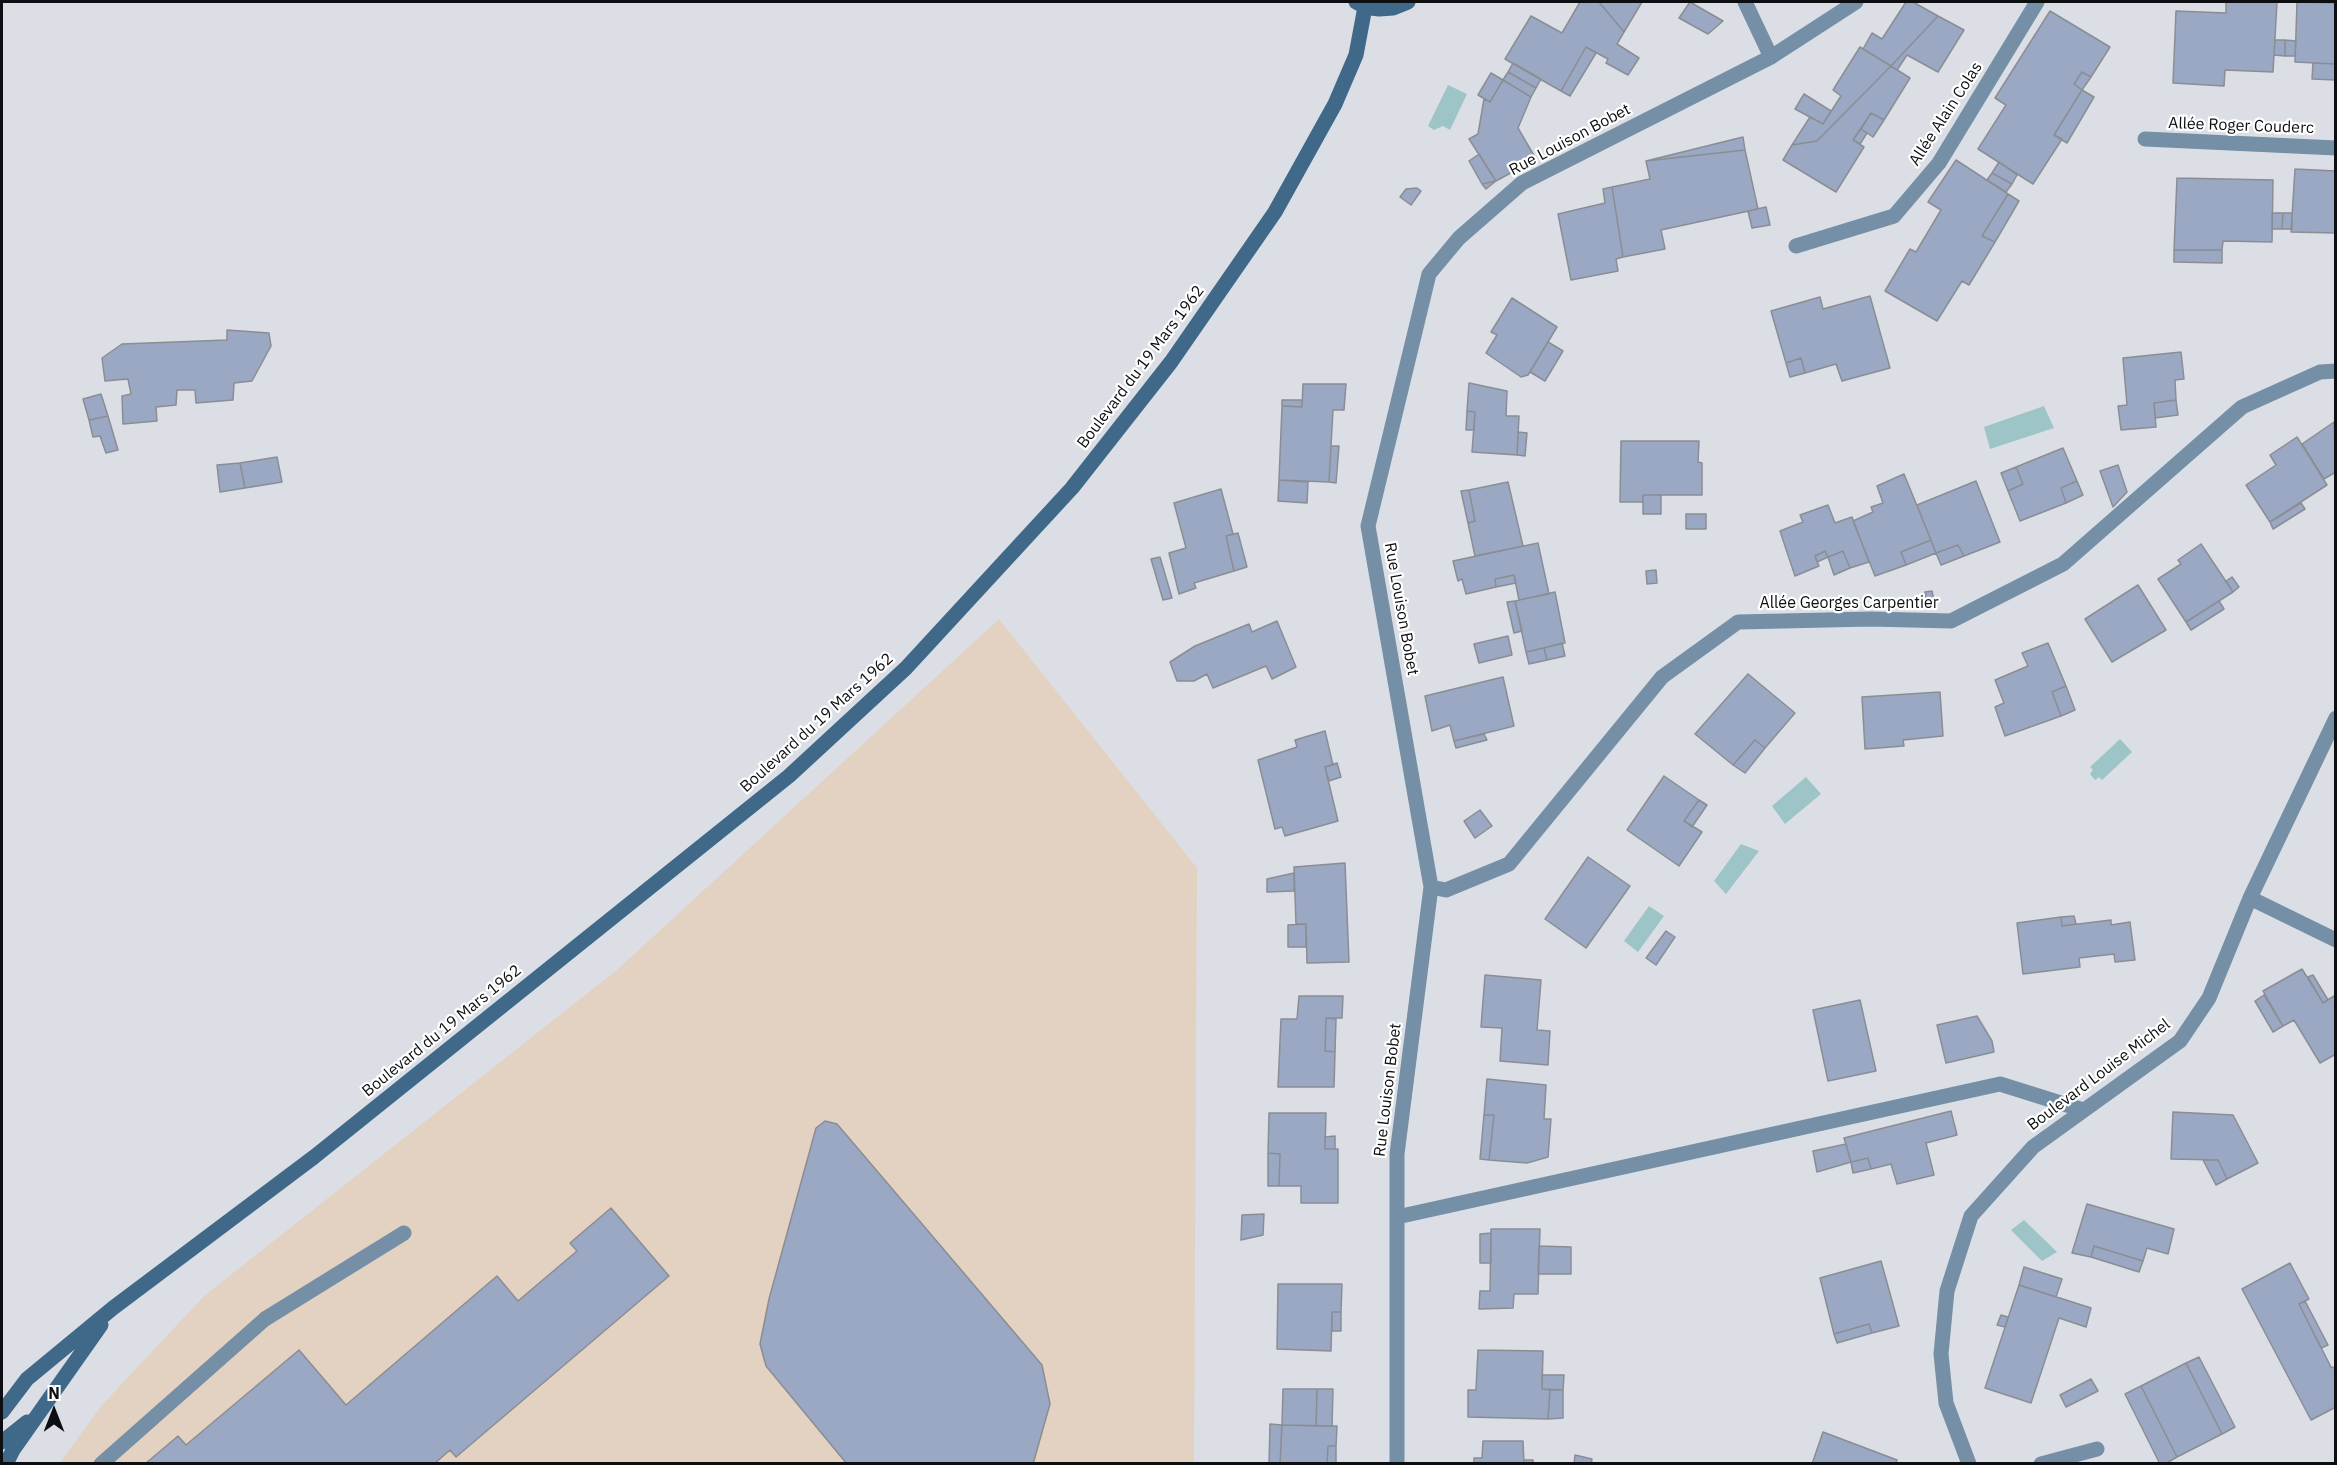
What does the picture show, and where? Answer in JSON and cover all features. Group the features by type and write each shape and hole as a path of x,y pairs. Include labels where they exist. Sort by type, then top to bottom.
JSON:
{"main road":[{"path":"1361,4 1393,8 1408,2"},
{"name":"Boulevard du 19 Mars 1962","path":"2,1412 27,1379 113,1308 314,1157 789,776 906,668 1072,488 1197,324 1275,212 1335,104 1356,55 1361,4"},
{"path":"6,1464 113,1308"},
{"path":"2,1442 38,1415"}],"street":[{"path":"1745,2 1771,57"},
{"name":"Rue Louison Bobet","path":"1397,1464 1397,1155 1431,886 1368,526 1429,274 1459,238 1522,183 1771,57 1856,2"},
{"name":"Allée Alain Colas","path":"1796,246 1894,216 1940,163 2037,2"},
{"name":"Allée Roger Couderc","path":"2145,139 2336,148"},
{"name":"Allée Georges Carpentier","path":"1431,886 1446,890 1509,864 1662,677 1738,622 1872,619 1951,621 2063,564 2242,407 2320,372 2336,371"},
{"name":"Boulevard Louise Michel","path":"1969,1464 1946,1403 1941,1354 1947,1291 1971,1216 2032,1147 2180,1041 2209,998 2250,898 2336,718"},
{"path":"2250,898 2336,940"},
{"path":"1397,1217 2000,1084 2083,1110"},
{"path":"101,1464 265,1319 404,1233"},
{"path":"2041,1464 2097,1449"}],"shaded area":[{"path":"999,619 1197,868 1194,1463 59,1464 102,1405 204,1296 618,969"}],"water":[{"path":"1448,85 1467,94 1450,130 1443,126 1434,130 1428,126"},
{"path":"2044,406 2054,428 1990,449 1984,427"},
{"path":"2120,739 2132,752 2102,780 2099,777 2095,780 2090,774 2093,770 2090,767"},
{"path":"1806,777 1821,794 1785,824 1772,806"},
{"path":"1741,844 1759,851 1726,894 1714,881"},
{"path":"1649,906 1664,916 1638,952 1624,941"},
{"path":"2024,1220 2057,1252 2042,1261 2011,1230"}],"building":[{"path":"1580,2 1599,2 1624,32 1617,44 1639,58 1628,75 1606,63 1608,59 1586,47 1561,91 1505,59 1531,16 1562,33"},
{"path":"1599,2 1642,2 1624,32"},
{"path":"1690,2 1723,21 1708,34 1679,18"},
{"path":"1906,2 1913,2 1938,16 1891,66 1863,49 1872,33 1882,39"},
{"path":"2226,2 2277,2 2273,72 2225,70 2224,86 2173,83 2176,11 2226,13"},
{"path":"2297,2 2336,3 2336,64 2295,62"},
{"path":"2050,11 2110,47 2091,77 2082,72 2074,84 2082,90 2054,135 2062,139 2033,184 1978,149 2006,105 1995,98"},
{"path":"1938,16 1964,30 1938,72 1907,55 1897,70 1891,66"},
{"path":"2275,40 2285,40 2285,56 2274,55"},
{"path":"2285,40 2296,41 2295,56 2285,56"},
{"path":"1586,47 1596,53 1570,96 1561,91"},
{"path":"1860,47 1891,66 1817,141 1792,145 1810,117 1823,124 1841,96 1833,90"},
{"path":"1513,63 1541,79 1536,88 1508,72"},
{"path":"2313,63 2336,64 2336,80 2312,79"},
{"path":"1891,66 1910,78 1884,120 1871,113 1853,140 1864,147 1836,192 1783,160 1792,145 1817,141"},
{"path":"1508,72 1536,88 1531,97 1503,80"},
{"path":"2082,72 2091,77 2082,90 2074,84"},
{"path":"1491,73 1503,80 1490,102 1478,95"},
{"path":"1503,80 1531,97 1518,128 1536,159 1496,181 1469,139 1478,134 1484,99 1490,102"},
{"path":"2082,90 2094,97 2067,143 2054,135"},
{"path":"1804,94 1831,111 1823,124 1795,109"},
{"path":"1871,113 1884,120 1873,137 1861,129"},
{"path":"1861,129 1867,133 1860,144 1853,140"},
{"path":"1743,137 1745,150 1646,161"},
{"path":"1745,150 1758,209 1661,230 1665,249 1623,257 1612,187 1650,179 1646,161"},
{"path":"1479,154 1496,181 1482,184 1469,161"},
{"path":"1956,160 2008,194 1982,236 1995,242 1969,285 1962,281 1937,321 1885,291 1910,249 1916,252 1941,210 1928,202"},
{"path":"1999,162 2017,175 2012,184 1992,173"},
{"path":"2295,169 2336,171 2336,233 2291,232"},
{"path":"1992,173 2012,184 2006,192 1987,180"},
{"path":"2177,178 2273,180 2272,242 2223,241 2222,250 2174,250"},
{"path":"1496,181 1486,189 1482,184"},
{"path":"1612,187 1623,257 1616,259 1618,271 1571,280 1558,214 1605,203 1603,189"},
{"path":"1417,188 1421,191 1411,205 1400,197 1406,189"},
{"path":"2008,194 2019,201 1995,242 1982,236"},
{"path":"1766,207 1770,225 1752,228 1748,211"},
{"path":"2272,213 2283,213 2282,229 2272,229"},
{"path":"2283,213 2292,213 2292,229 2282,229"},
{"path":"2174,250 2222,250 2222,263 2174,262"},
{"path":"1870,296 1890,368 1842,381 1836,364 1805,373 1801,358 1786,363 1771,311 1820,297 1823,309"},
{"path":"1512,298 1557,327 1528,375 1521,377 1486,353 1497,335 1491,332"},
{"path":"227,330 269,333 271,346 252,381 234,383 233,400 196,403 195,390 177,390 176,405 156,407 157,421 123,424 122,396 131,394 128,379 105,381 102,358 122,344 227,340"},
{"path":"1548,342 1563,351 1545,381 1530,372"},
{"path":"2181,352 2184,379 2175,380 2176,400 2154,403 2156,427 2121,430 2118,406 2127,405 2123,358"},
{"path":"1801,358 1805,373 1790,377 1786,363"},
{"path":"1469,383 1507,391 1506,416 1519,416 1517,455 1472,452 1475,412 1467,411"},
{"path":"1303,384 1346,384 1344,410 1333,410 1329,482 1279,480 1282,406 1302,407"},
{"path":"101,394 108,416 89,420 83,399"},
{"path":"1282,400 1302,400 1302,407 1282,406"},
{"path":"2176,400 2178,415 2155,418 2154,403"},
{"path":"1467,411 1475,412 1474,430 1466,430"},
{"path":"108,416 118,450 106,453 100,436 93,437 89,420"},
{"path":"2334,422 2336,472 2324,479 2302,444"},
{"path":"1518,432 1527,433 1525,456 1517,455"},
{"path":"2297,437 2327,485 2270,522 2246,485 2276,465 2270,455"},
{"path":"1621,441 1699,441 1698,462 1702,463 1702,495 1643,495 1643,502 1620,502"},
{"path":"1331,446 1339,446 1336,483 1329,482"},
{"path":"2063,448 2077,481 2061,488 2066,503 2020,521 2008,491 2023,484 2016,467"},
{"path":"277,457 282,482 245,488 240,463"},
{"path":"240,463 245,488 220,492 217,465"},
{"path":"2118,465 2127,492 2113,507 2100,471"},
{"path":"2016,467 2023,484 2008,491 2001,473"},
{"path":"1904,474 1931,540 1901,552 1906,565 1875,576 1853,521 1873,512 1871,507 1883,503 1877,486"},
{"path":"1279,480 1308,482 1307,503 1278,501"},
{"path":"1976,481 2000,542 1964,556 1958,545 1936,553 1917,505"},
{"path":"2077,481 2083,495 2066,503 2061,488"},
{"path":"1508,482 1523,546 1475,556 1468,523 1475,521 1469,490"},
{"path":"1221,489 1233,534 1226,536 1234,571 1194,583 1196,588 1179,594 1169,553 1186,548 1174,503"},
{"path":"1469,490 1475,521 1468,523 1461,491"},
{"path":"1643,495 1661,495 1661,514 1643,514"},
{"path":"2301,503 2305,509 2273,529 2270,522"},
{"path":"1828,505 1835,523 1852,517 1869,562 1850,568 1843,551 1828,557 1825,551 1815,556 1819,566 1795,576 1780,531 1803,522 1800,515"},
{"path":"1686,514 1706,514 1706,529 1686,529"},
{"path":"1238,533 1247,567 1234,571 1226,536"},
{"path":"1931,540 1936,553 1906,565 1901,552"},
{"path":"1538,543 1549,594 1519,600 1514,575 1495,579 1496,587 1466,594 1462,579 1458,581 1453,561"},
{"path":"2201,544 2233,592 2186,622 2158,579 2181,564 2178,560"},
{"path":"1958,545 1964,556 1941,565 1936,553"},
{"path":"1825,551 1828,557 1817,562 1815,556"},
{"path":"1843,551 1850,568 1834,575 1828,557"},
{"path":"1160,557 1172,598 1163,600 1151,559"},
{"path":"1656,570 1657,583 1647,584 1646,571"},
{"path":"1514,575 1516,583 1496,587 1495,579"},
{"path":"2232,577 2239,587 2233,592 2226,581"},
{"path":"2138,585 2166,630 2112,662 2085,619"},
{"path":"1932,591 1936,609 1927,604 1925,592"},
{"path":"1555,592 1565,643 1526,652 1515,601"},
{"path":"1515,601 1522,631 1514,633 1507,602"},
{"path":"2219,601 2224,609 2191,630 2186,622"},
{"path":"1277,621 1296,667 1272,679 1266,666 1213,688 1207,674 1194,681 1177,681 1170,662 1195,646 1249,624 1252,632"},
{"path":"1508,636 1512,655 1479,663 1474,644"},
{"path":"1562,643 1565,656 1547,660 1544,648"},
{"path":"2048,643 2066,686 2052,692 2061,716 2005,736 1995,707 2004,703 1995,680 2028,666 2022,653"},
{"path":"1544,648 1547,660 1529,664 1526,652"},
{"path":"1748,674 1795,713 1765,748 1755,740 1733,765 1695,734"},
{"path":"1503,677 1514,726 1454,741 1450,725 1432,731 1425,696"},
{"path":"2066,686 2075,710 2061,716 2052,692"},
{"path":"1940,692 1943,736 1903,740 1904,746 1865,749 1862,697"},
{"path":"1325,731 1333,765 1325,767 1338,821 1285,836 1282,827 1275,829 1258,760 1297,747 1295,740"},
{"path":"1484,734 1487,740 1456,748 1454,741"},
{"path":"1755,740 1765,748 1745,773 1733,765"},
{"path":"1337,763 1341,777 1329,781 1325,767"},
{"path":"1664,776 1699,800 1684,821 1702,832 1679,866 1627,830"},
{"path":"1699,800 1707,805 1692,827 1684,821"},
{"path":"1480,810 1492,826 1475,838 1464,821"},
{"path":"1588,857 1630,886 1586,948 1545,919"},
{"path":"1345,863 1349,962 1307,963 1306,924 1296,924 1294,867"},
{"path":"1294,873 1294,891 1267,892 1267,879"},
{"path":"2074,916 2076,924 2062,926 2061,917"},
{"path":"2061,917 2062,926 2111,920 2111,925 2130,922 2135,960 2115,962 2114,954 2079,958 2080,967 2023,974 2017,923"},
{"path":"1306,924 1306,947 1288,947 1288,925"},
{"path":"1666,931 1675,937 1656,965 1646,958"},
{"path":"2302,969 2323,1003 2334,996 2336,998 2336,1054 2320,1063 2294,1020 2283,1026 2263,991"},
{"path":"1485,975 1541,980 1537,1030 1550,1031 1548,1065 1500,1061 1502,1028 1481,1027"},
{"path":"2313,975 2328,1000 2323,1003 2308,977"},
{"path":"2264,995 2283,1026 2273,1032 2255,1001"},
{"path":"1299,996 1343,996 1342,1018 1326,1018 1325,1051 1335,1052 1334,1087 1278,1087 1281,1019 1297,1019"},
{"path":"1860,1000 1876,1071 1828,1081 1813,1010"},
{"path":"1977,1016 1992,1041 1994,1052 1946,1063 1937,1025"},
{"path":"1326,1018 1336,1019 1335,1052 1325,1051"},
{"path":"1487,1079 1546,1085 1544,1119 1551,1119 1548,1157 1527,1163 1489,1160 1494,1115 1484,1115"},
{"path":"1951,1111 1957,1135 1926,1143 1934,1175 1897,1184 1891,1164 1871,1169 1868,1158 1851,1162 1844,1138"},
{"path":"2173,1112 2233,1115 2258,1163 2227,1179 2218,1160 2171,1159"},
{"path":"1269,1113 1326,1113 1325,1149 1338,1149 1338,1203 1301,1203 1301,1186 1279,1186 1280,1154 1268,1153"},
{"path":"1484,1115 1494,1115 1489,1160 1480,1159"},
{"path":"825,1121 837,1124 1042,1365 1050,1404 1033,1464 847,1464 766,1366 760,1344 769,1299 816,1128"},
{"path":"1335,1136 1335,1149 1325,1149 1325,1137"},
{"path":"1846,1144 1851,1162 1817,1172 1813,1151"},
{"path":"1268,1153 1280,1154 1279,1186 1268,1186"},
{"path":"1868,1158 1871,1169 1853,1173 1851,1162"},
{"path":"2203,1160 2218,1160 2227,1179 2216,1185"},
{"path":"2087,1204 2174,1229 2168,1254 2147,1248 2143,1261 2094,1246 2091,1257 2072,1253"},
{"path":"611,1208 669,1276 456,1457 450,1450 434,1464 145,1464 178,1436 186,1445 299,1350 346,1405 497,1276 518,1301 577,1251 570,1243"},
{"path":"1264,1214 1263,1235 1241,1240 1242,1215"},
{"path":"1491,1229 1540,1229 1538,1294 1514,1294 1513,1308 1479,1309 1480,1291 1490,1291"},
{"path":"1491,1233 1491,1263 1480,1263 1480,1234"},
{"path":"1539,1246 1571,1247 1571,1274 1538,1274"},
{"path":"2094,1246 2143,1261 2139,1272 2091,1257"},
{"path":"1881,1261 1899,1326 1872,1333 1869,1324 1834,1334 1820,1278"},
{"path":"2290,1263 2309,1299 2299,1304 2331,1367 2336,1368 2336,1407 2311,1420 2242,1289"},
{"path":"2024,1267 2062,1279 2056,1297 2019,1285"},
{"path":"1278,1284 1342,1284 1341,1312 1332,1312 1331,1351 1277,1349"},
{"path":"2019,1285 2091,1308 2086,1327 2059,1318 2031,1403 1985,1388"},
{"path":"2305,1301 2328,1345 2321,1348 2299,1304"},
{"path":"1332,1312 1341,1312 1341,1331 1332,1331"},
{"path":"2001,1315 2008,1317 2005,1327 1997,1325"},
{"path":"1869,1324 1872,1333 1837,1343 1834,1334"},
{"path":"1478,1350 1543,1351 1542,1389 1550,1390 1548,1419 1468,1417 1468,1390 1476,1390"},
{"path":"2199,1357 2235,1427 2222,1434 2186,1363"},
{"path":"2186,1363 2222,1434 2177,1457 2141,1386"},
{"path":"1542,1375 1564,1375 1563,1390 1542,1389"},
{"path":"2091,1379 2098,1391 2066,1407 2060,1395"},
{"path":"2141,1386 2177,1457 2165,1464 2160,1464 2125,1394"},
{"path":"1283,1389 1317,1389 1316,1426 1282,1425"},
{"path":"1317,1389 1333,1389 1332,1426 1316,1426"},
{"path":"1550,1390 1563,1390 1563,1418 1548,1419"},
{"path":"1270,1424 1282,1425 1280,1464 1269,1464"},
{"path":"1282,1425 1337,1426 1336,1446 1328,1446 1327,1464 1280,1464"},
{"path":"1823,1432 1897,1460 1896,1464 1812,1464"},
{"path":"1483,1441 1523,1441 1524,1464 1474,1464 1474,1458 1482,1458"},
{"path":"1328,1446 1336,1446 1336,1464 1327,1464"},
{"path":"1575,1455 1592,1459 1591,1464 1574,1464"},
{"path":"1524,1460 1533,1460 1533,1464 1524,1464"}]}
